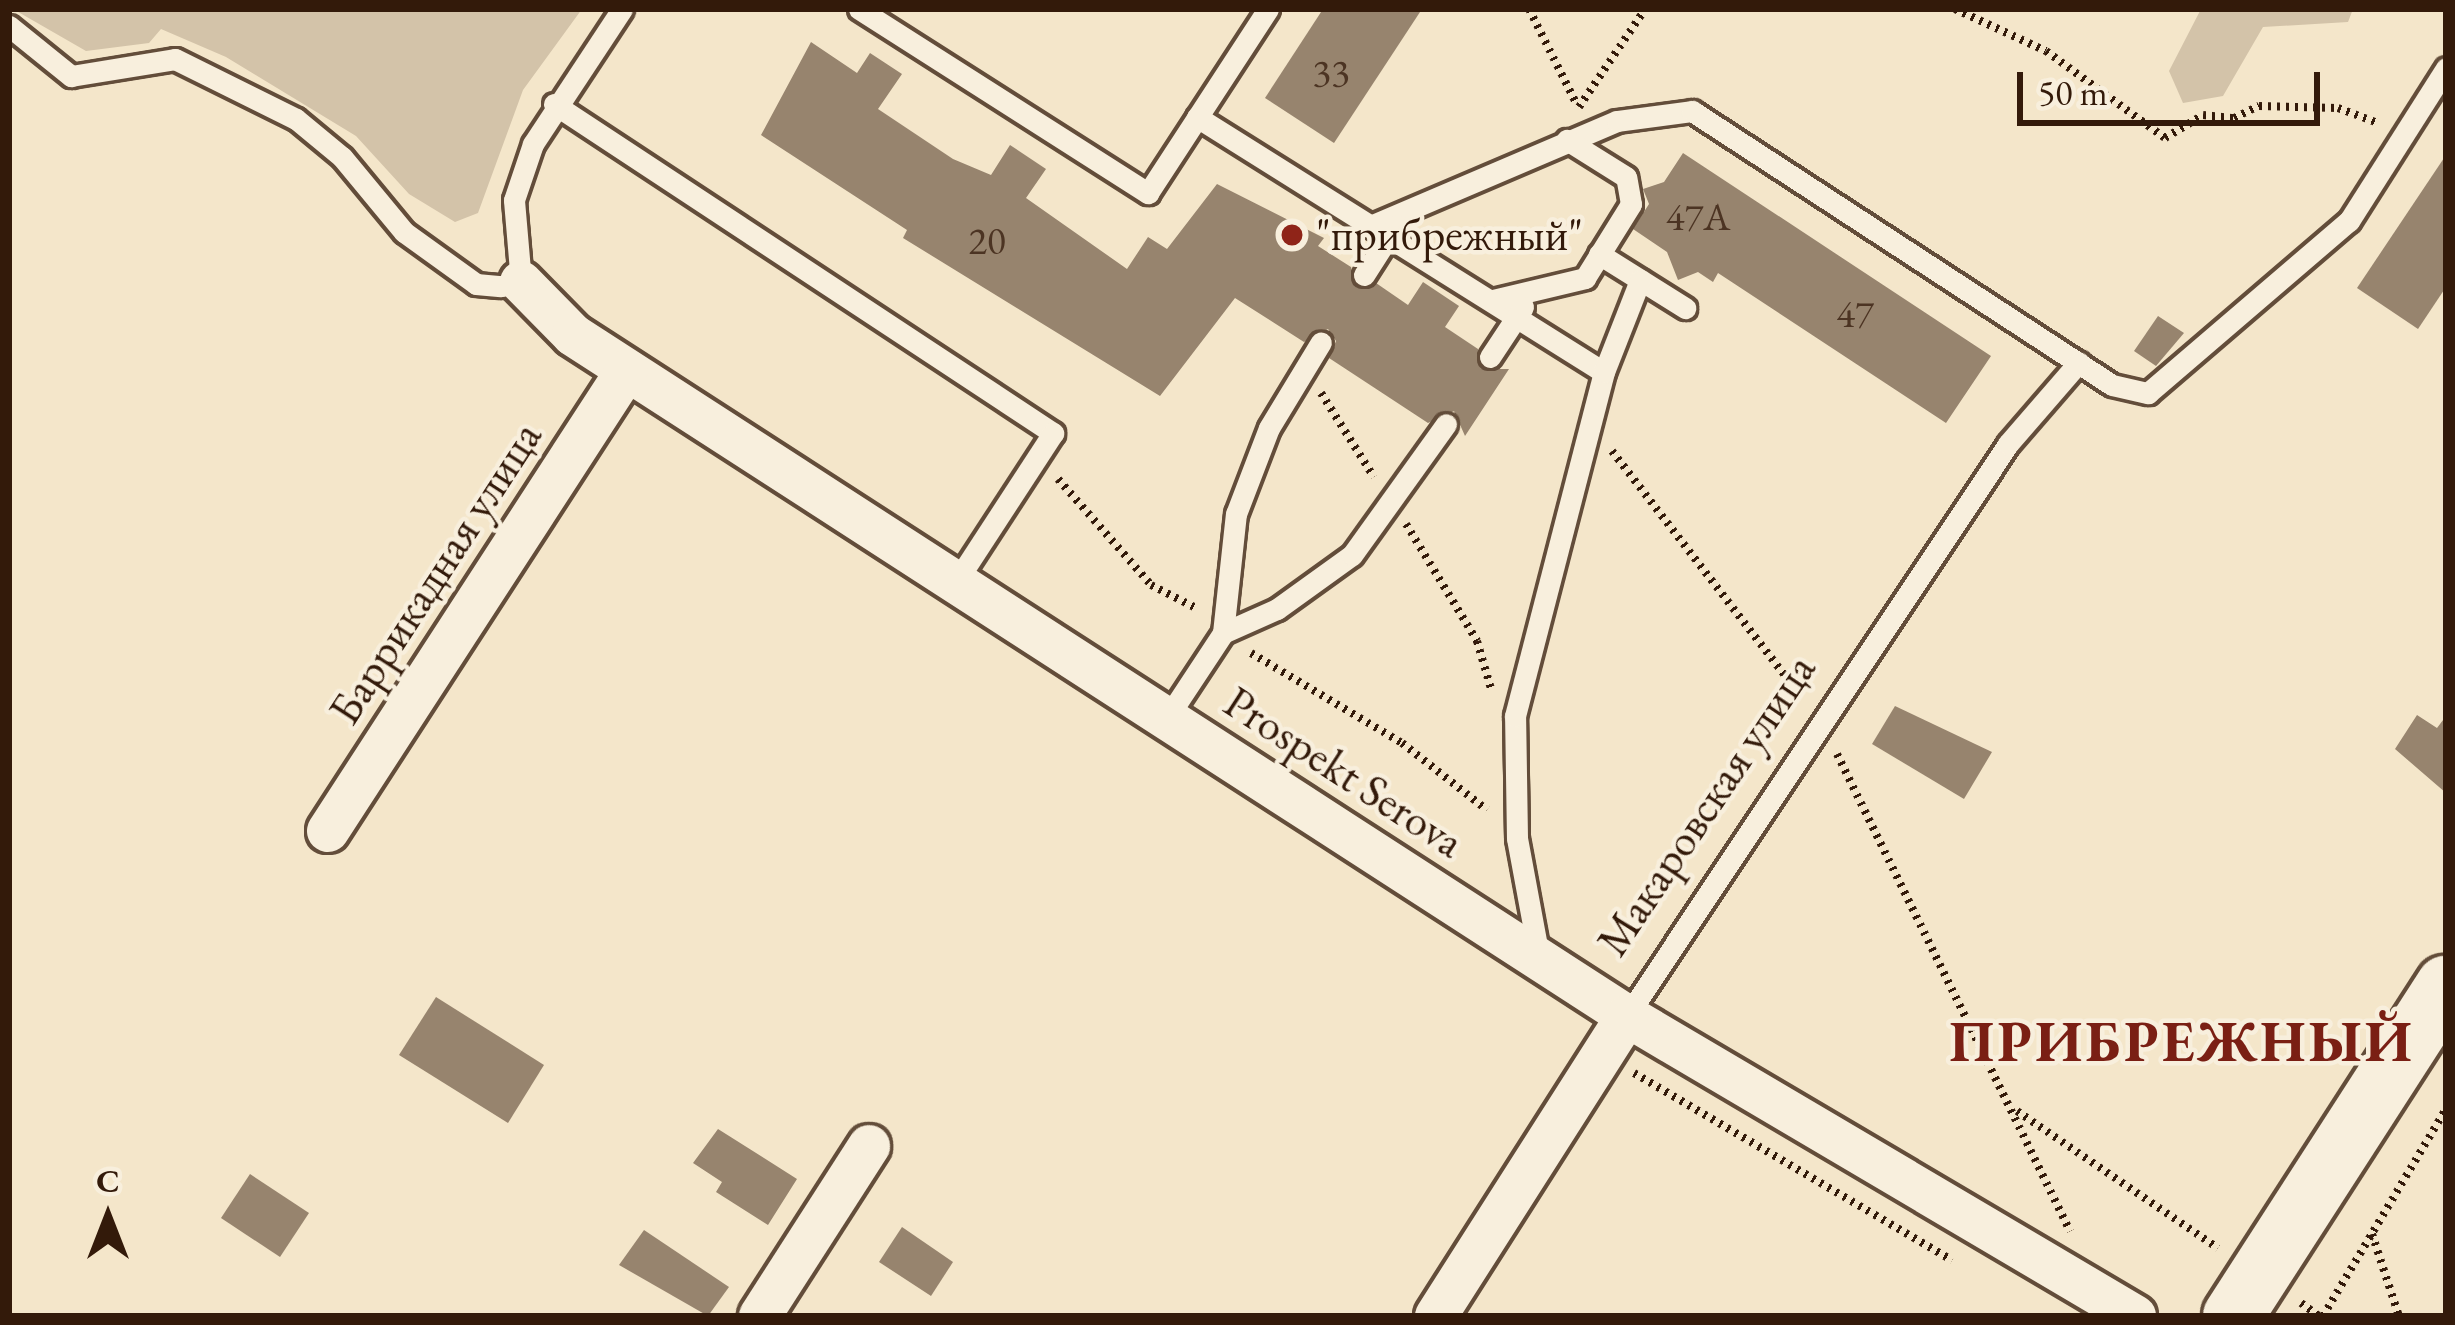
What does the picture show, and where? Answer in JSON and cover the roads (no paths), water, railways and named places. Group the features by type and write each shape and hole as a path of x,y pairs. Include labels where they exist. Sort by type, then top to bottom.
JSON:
{"street":[{"name":"Prospekt Serova","path":"521,282 550,317 628,370 1627,1016 2095,1287 2135,1316"},
{"name":"Баррикадная улица","path":"328,831 628,370"},
{"path":"2244,1294 2446,986"},
{"name":"Макаровская улица","path":"1436,1316 1627,1016"},
{"path":"760,1316 868,1146"}],"lane":[{"path":"9,26 71,76 175,59 276,109 342,157 404,232 476,284 521,282 514,200 554,104 622,9"},
{"path":"859,9 890,17 1148,193 1268,9"},
{"path":"1364,275 1381,230 1407,208 1575,138 1669,111 1710,117 2130,394 2168,385 2349,221 2446,68"},
{"path":"554,104 1052,434 956,582"},
{"path":"1198,117 1604,372"},
{"path":"1493,300 1585,278 1631,204 1627,177 1575,138"},
{"path":"1599,254 1685,308"},
{"path":"1539,958 1516,838 1515,716 1604,372 1640,280"},
{"path":"1490,357 1534,290"},
{"path":"1167,718 1222,633 1237,514 1303,367 1321,342"},
{"name":"Макаровская улица","path":"1627,1016 2008,443 2079,362"},
{"path":"1222,633 1300,595 1352,555 1393,505 1446,424"}],"place":[{"name":"\"прибрежный\"","path":"1292,235"}],"district":[{"name":"ПРИБРЕЖНЫЙ","path":"2182,1042"}]}
